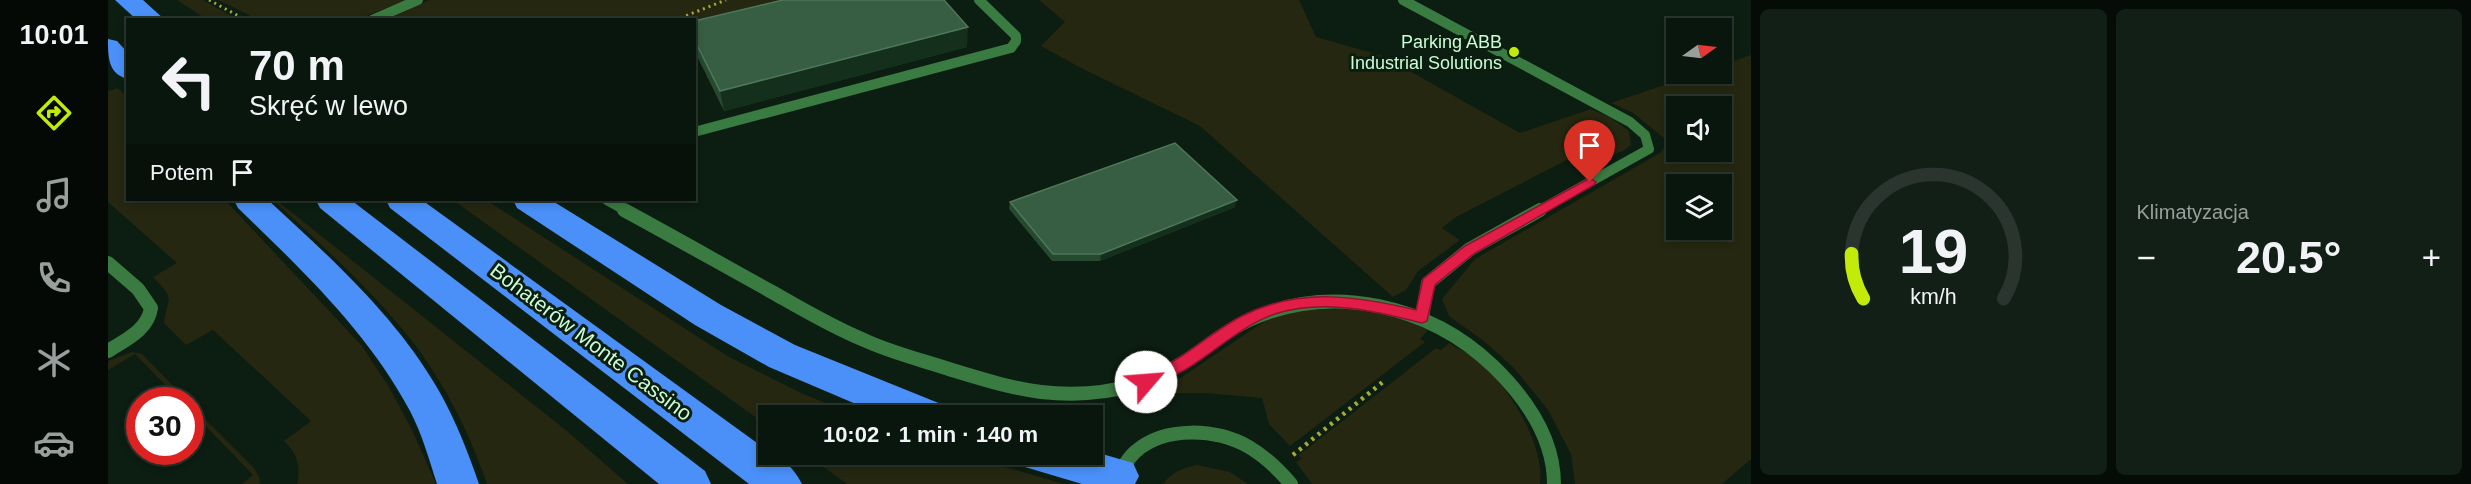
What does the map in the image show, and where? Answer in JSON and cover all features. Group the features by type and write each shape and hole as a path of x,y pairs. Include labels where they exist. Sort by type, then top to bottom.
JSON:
{"highway":[{"path":"140,10 158,18"},
{"path":"108,29 126,42"},
{"path":"108,47 126,70"},
{"path":"250,201 312,261 381,335 435,419 458,484"},
{"path":"332,201 690,484"},
{"name":"Bohaterów Monte Cassino","path":"402,201 781,484"},
{"path":"530,201 708,315 782,356 900,405"},
{"path":"1072,465 1118,480"}],"street":[{"path":"377,18 418,0"},
{"path":"696,131 1011,48 1016,41 1016,36 979,0"},
{"path":"1403,0 1630,122 1645,135 1649,149 1470,249 1428,283 1422,317"},
{"path":"609,201 791,303 864,340 1006,386 1055,393 1113,392 1146,382 1181,364 1246,321 1274,308 1306,302 1338,302 1370,304 1422,317 1458,336 1489,360 1518,393 1543,431 1554,475 1554,484"},
{"path":"108,263 149,298 152,308 150,318 141,329 108,351"},
{"path":"1118,480 1132,454 1154,439 1181,432 1211,433 1241,442 1268,460 1291,484"}],"path":[{"path":"209,0 242,18"},
{"path":"680,18 726,0"},
{"path":"1292,455 1384,381"}],"green space":[{"path":"177,0 203,0 235,18 204,18"},
{"path":"218,0 407,0 361,18 255,18"},
{"path":"429,0 811,0 696,27 696,18 387,18"},
{"path":"1039,0 1299,0 1316,37 1383,56 1520,133 1591,109 1611,118 1629,131 1631,145 1605,158 1588,149 1456,217 1442,228 1460,240 1418,271 1406,290 1393,297 1200,126 1041,46 1065,22"},
{"path":"1751,55 1751,459 1722,484 1575,484 1571,454 1548,410 1514,368 1485,342 1449,316 1442,299 1475,259 1660,153 1665,146 1664,138 1633,113 1611,103 1667,84 1732,84 1732,62"},
{"path":"118,88 126,97 126,201 226,201 362,346 389,387 413,432 436,484 297,484 297,460 284,441 311,421 213,330 186,345 164,323 169,298 153,277 177,263 108,202 108,91"},
{"path":"274,201 277,201 567,431 628,484 487,484 454,407 433,370 393,318"},
{"path":"454,201 488,201 729,357 830,405 758,405 758,419"},
{"path":"1309,308 1369,309 1400,318 1428,330 1420,339 1425,342 1290,446 1269,424 1262,398 1176,393 1173,383 1262,323 1282,313"},
{"path":"1449,343 1484,365 1515,404 1532,436 1540,469 1540,484 1312,484 1296,462 1301,459 1299,455 1436,348 1441,350"},
{"path":"132,352 142,354 174,387 167,387 135,354 108,370 108,361"},
{"path":"204,418 254,468 259,477 260,484 242,484 253,475 204,424"},
{"path":"821,465 998,465 1064,484 847,484"},
{"path":"1197,465 1230,472 1248,484 1163,484 1178,471"}],"building":[{"path":"783,0 944,0 968,27 720,91 696,43 696,21"},
{"path":"1175,143 1237,200 1101,254 1053,254 1010,202"}],"place":[{"name":"Parking ABB Industrial Solutions","path":"1514,52"}],"route":[{"path":"1146,382 1181,364 1246,321 1274,308 1306,302 1338,302 1370,304 1422,317 1428,283 1470,249 1590,182"}]}
